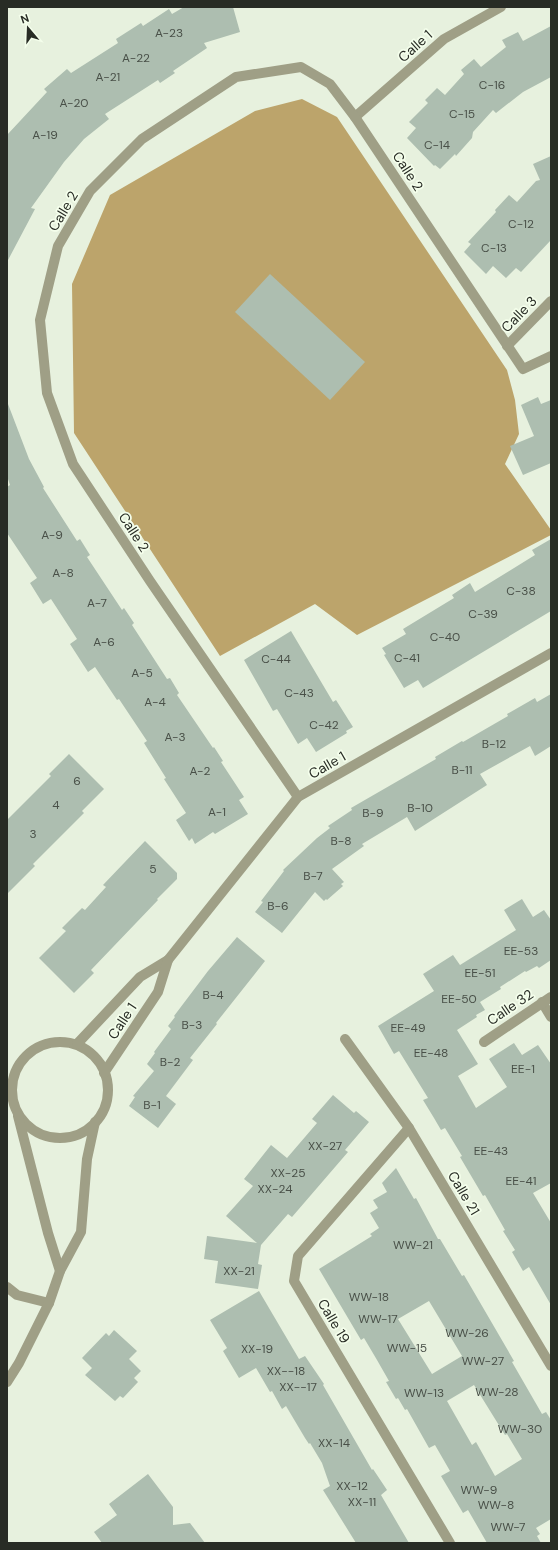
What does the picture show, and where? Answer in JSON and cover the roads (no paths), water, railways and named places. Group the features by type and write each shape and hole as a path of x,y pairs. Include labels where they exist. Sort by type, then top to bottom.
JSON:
{"street":[{"name":"Calle 1","path":"355,117 444,38 501,7"},
{"name":"Calle 2","path":"298,797 150,581 73,464 47,393 40,320 58,246 90,191 142,139 236,77 301,67 330,84 355,117 523,369 551,356"},
{"name":"Calle 3","path":"507,346 551,301"},
{"name":"Calle 1","path":"77,1044 140,977 168,960 298,797 551,653"},
{"name":"Calle 1","path":"104,1073 158,992 168,960"},
{"path":"547,999 551,1017"},
{"name":"Calle 32","path":"484,1042 547,999"},
{"name":"Calle 21","path":"345,1039 409,1128 551,1366"},
{"path":"18,1114 31,1129 49,1137 66,1138 82,1133 95,1122 106,1106 108,1088 104,1073 93,1054 77,1044 57,1041 38,1046 23,1059 13,1076 12,1095 48,1233 60,1271"},
{"path":"7,1382 19,1363 49,1303 60,1271 80,1232 86,1160 95,1122"},
{"name":"Calle 19","path":"409,1128 298,1256 294,1282 450,1543"},
{"path":"7,1287 17,1295 49,1303"}]}
